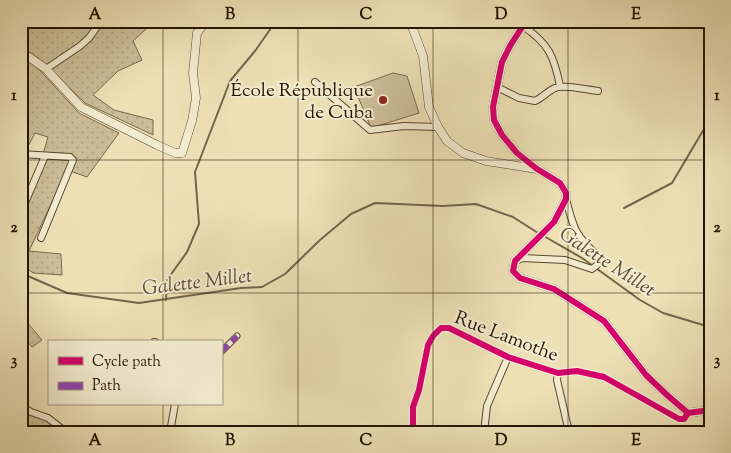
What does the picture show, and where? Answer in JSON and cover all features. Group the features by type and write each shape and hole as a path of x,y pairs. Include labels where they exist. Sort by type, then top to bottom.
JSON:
{"street":[{"path":"46,69 80,46 89,38 101,21"},
{"path":"21,54 29,57 46,69 82,107 157,146 175,153 182,152 192,121 196,98 193,73 197,33 206,21"},
{"path":"410,21 423,56 429,107 447,141 464,153 486,161 537,169"},
{"path":"515,261 522,258 565,260 592,269 597,265 600,258 581,240 574,228 566,194 560,183 537,169 518,153 502,135 494,120 493,107 502,62 524,24 535,34 553,58 560,86"},
{"path":"315,82 370,130 404,126 438,127"},
{"path":"497,88 519,98 535,101 552,88 560,86 598,92"},
{"path":"21,154 70,157 74,162 42,238"},
{"path":"21,212 45,156"},
{"path":"566,199 554,222 515,261 513,271 518,277 554,289 604,321 646,375 688,413"},
{"name":"Rue Lamothe","path":"413,432 413,407 419,390 428,345 441,328 449,328 508,357 558,374 577,371 604,377 679,419 684,419 688,413 710,410"},
{"path":"222,351 237,336"},
{"path":"484,432 487,406 508,357"},
{"path":"558,374 557,380 569,432"},
{"path":"21,406 48,418 66,432"},
{"path":"170,432 174,406"}],"shaded area":[{"path":"21,21 155,21 133,41 142,60 118,71 93,95 114,110 153,120 153,135 85,103 44,63 21,46"},
{"path":"21,58 35,65 79,113 119,133 87,177 67,170 29,251 61,254 62,275 33,273 21,264 21,205 41,161 48,137 35,133 21,160"},
{"path":"393,73 407,76 419,113 371,128 354,87"},
{"path":"21,315 42,340 32,347 21,334"},
{"path":"21,407 48,422 60,432 21,432"}],"waterway":[{"path":"166,300 167,280 187,252 199,224 195,172 230,81 255,51 276,21"},
{"path":"624,208 672,183 704,129 710,127"},
{"name":"Galette Millet","path":"21,273 67,293 139,303 241,288 262,287 285,274 320,240 351,214 375,203 443,206 476,204 513,217 538,233"},
{"name":"Galette Millet","path":"542,235 582,258 640,300 663,313 710,327"}],"marked path":[{"path":"222,351 237,336"}],"cycle path":[{"path":"526,21 502,62 493,107 494,120 502,135 517,153 537,169 560,183 566,193 566,199 554,222 515,261 513,271 520,278 554,289 604,321 646,375 688,413"},
{"path":"413,432 413,407 419,390 428,345 441,328 449,328 508,357 558,373 577,371 604,377 679,419 684,419 688,413 710,410"}],"place":[{"name":"École République de Cuba","path":"383,100"}]}
